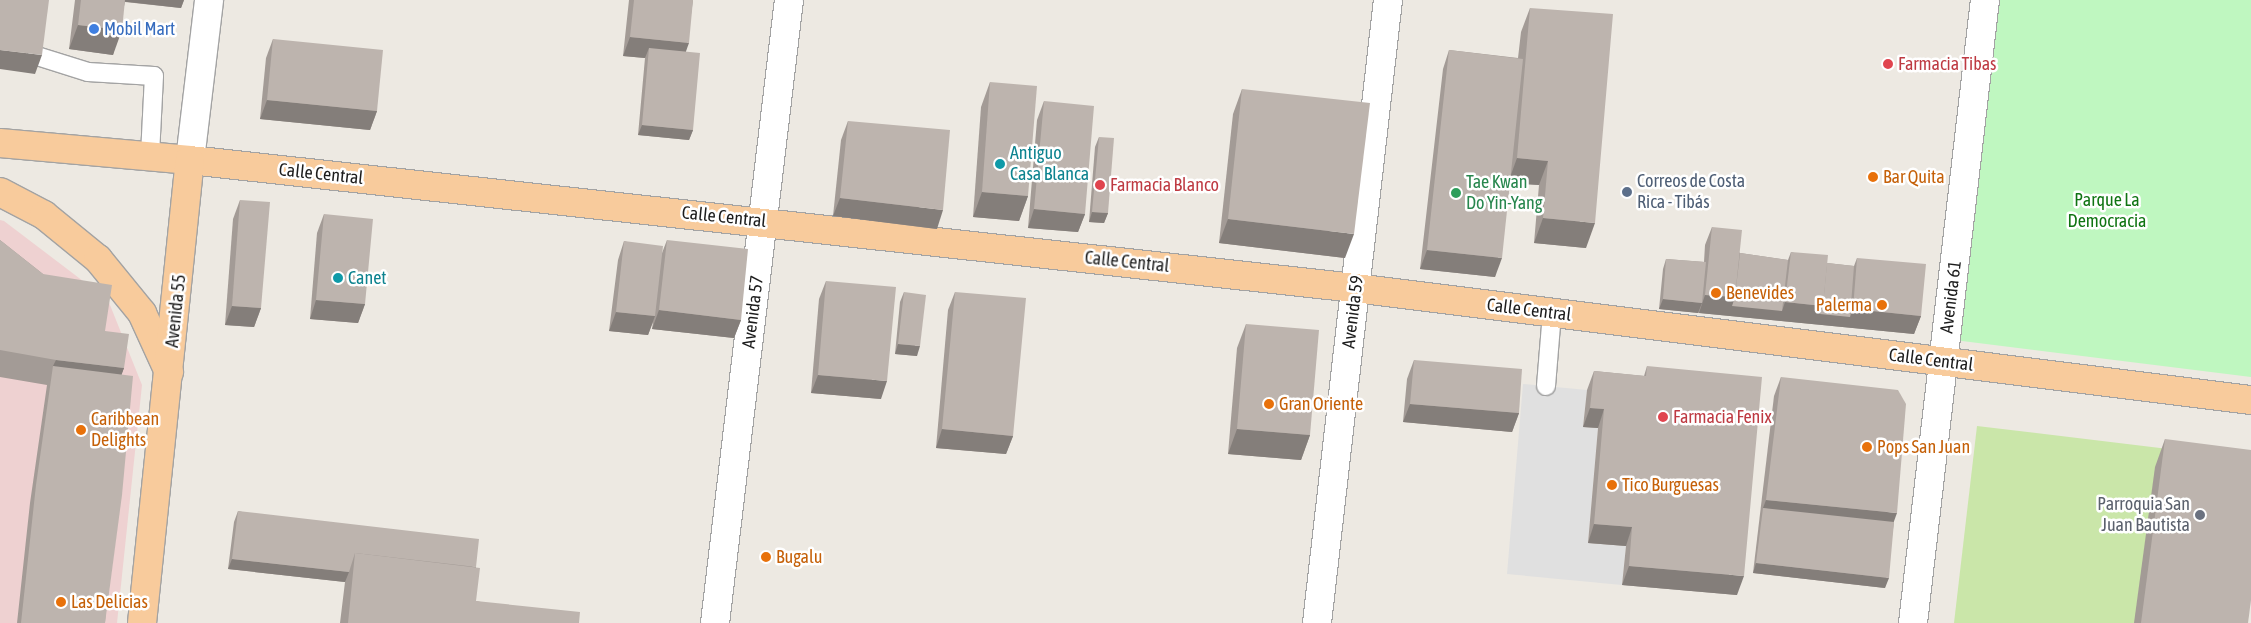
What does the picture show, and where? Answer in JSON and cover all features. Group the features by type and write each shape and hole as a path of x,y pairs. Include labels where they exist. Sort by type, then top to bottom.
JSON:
{"main road":[{"name":"Calle Central","path":"0,143 190,160 1356,288 2251,400"},
{"name":"Avenida 55","path":"142,623 190,160"},
{"path":"0,192 44,215 98,260 142,313 169,374"}],"street":[{"name":"Avenida 55","path":"190,160 209,0"},
{"name":"Avenida 57","path":"716,623 789,0"},
{"name":"Avenida 59","path":"1317,623 1388,0"},
{"name":"Avenida 61","path":"1913,623 1985,0"}],"lane":[{"path":"37,56 88,72 154,76 150,156"},
{"path":"1546,386 1552,313"}],"shaded area":[{"path":"0,220 4,221 108,300 142,385 117,623 0,623"},
{"path":"1523,384 1587,390 1583,427 1598,428 1588,543 1626,546 1622,585 1507,574"}],"green space":[{"name":"Parque La Democracia","path":"1985,0 2251,0 2251,377 1946,339"},
{"path":"1977,426 2251,459 2134,623 1954,623"}],"building":[{"path":"0,0 49,0 42,55 0,50"},
{"path":"81,0 125,0 122,30 78,25"},
{"path":"634,0 693,0 689,43 630,37"},
{"path":"1530,8 1613,14 1595,223 1543,218 1548,161 1517,158"},
{"path":"273,39 383,50 377,111 267,100"},
{"path":"649,48 700,53 693,130 642,125"},
{"path":"1449,50 1523,59 1502,258 1427,250"},
{"name":"Antiguo Casa Blanca","path":"990,82 1037,86 1028,196 982,192"},
{"path":"1242,89 1370,103 1354,234 1228,219"},
{"path":"1044,101 1094,106 1085,214 1034,209"},
{"path":"848,121 950,130 943,210 840,198"},
{"name":"Farmacia Blanco","path":"1099,137 1114,138 1108,213 1092,212"},
{"path":"240,200 270,202 261,308 232,306"},
{"name":"Canet","path":"324,214 373,219 365,304 316,300"},
{"name":"Benevides","path":"1712,227 1742,230 1735,297 1705,295"},
{"path":"0,240 43,274 112,285 105,331 129,334 124,368 56,360 0,350"},
{"path":"667,240 748,249 741,320 659,310"},
{"path":"624,241 663,246 655,316 616,312"},
{"path":"1791,252 1828,255 1823,306 1785,302"},
{"path":"1740,253 1788,260 1782,311 1732,306 1735,297"},
{"path":"1857,258 1926,264 1921,316 1853,309"},
{"path":"1666,259 1706,262 1702,303 1663,299"},
{"path":"1827,263 1854,266 1850,317 1820,314 1823,306"},
{"path":"826,281 896,287 887,381 818,375"},
{"path":"904,292 926,295 920,346 898,344"},
{"path":"955,292 1026,298 1013,436 942,429"},
{"name":"Gran Oriente","path":"1246,324 1319,330 1310,435 1237,429"},
{"path":"1414,360 1522,369 1519,413 1410,404"},
{"path":"53,366 133,376 122,495 105,623 21,623 36,485"},
{"path":"1647,366 1762,377 1744,576 1629,566 1632,527 1594,524 1604,409 1590,408 1594,371 1646,376"},
{"path":"1781,377 1898,390 1906,404 1897,513 1766,500"},
{"name":"Parroquia San Juan Bautista","path":"2165,439 2251,450 2251,600 2248,623 2141,623"},
{"path":"1763,508 1894,522 1889,578 1756,563"},
{"path":"238,511 479,539 476,567 355,553 349,572 232,559"},
{"path":"355,553 480,568 476,601 580,612 579,623 348,623"}],"place":[{"name":"Mobil Mart","path":"94,29"},
{"name":"Farmacia Tibas","path":"1888,64"},
{"name":"Antiguo Casa Blanca","path":"1000,164"},
{"name":"Bar Quita","path":"1873,177"},
{"name":"Farmacia Blanco","path":"1100,185"},
{"name":"Correos de Costa Rica - Tibás","path":"1627,192"},
{"name":"Tae Kwan Do Yin-Yang","path":"1456,193"},
{"name":"Canet","path":"338,278"},
{"name":"Benevides","path":"1716,293"},
{"name":"Palerma","path":"1882,305"},
{"name":"Gran Oriente","path":"1269,404"},
{"name":"Farmacia Fenix","path":"1663,417"},
{"name":"Caribbean Delights","path":"81,430"},
{"name":"Pops San Juan","path":"1867,447"},
{"name":"Tico Burguesas","path":"1612,485"},
{"name":"Parroquia San Juan Bautista","path":"2200,515"},
{"name":"Bugalu","path":"766,557"},
{"name":"Las Delicias","path":"61,602"}]}
